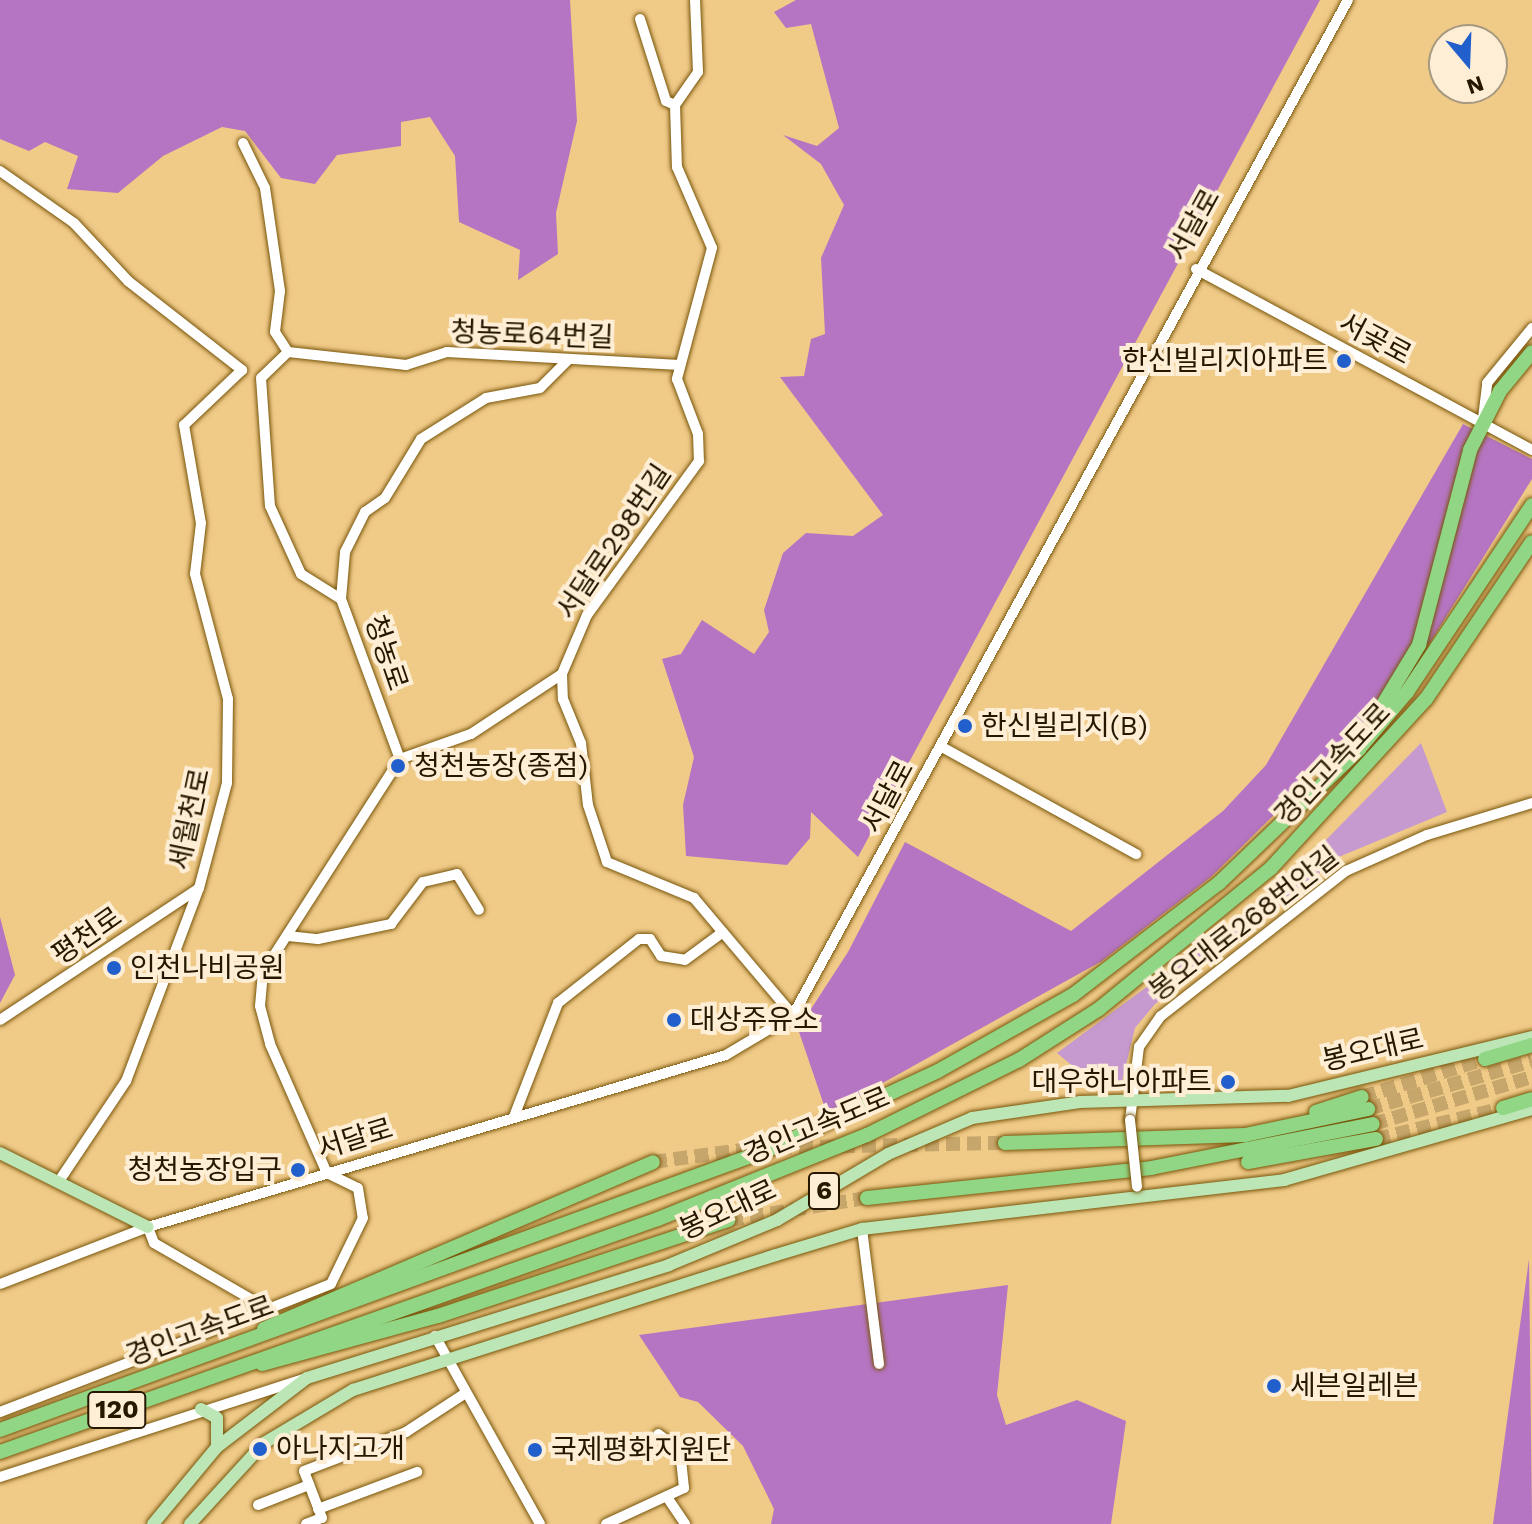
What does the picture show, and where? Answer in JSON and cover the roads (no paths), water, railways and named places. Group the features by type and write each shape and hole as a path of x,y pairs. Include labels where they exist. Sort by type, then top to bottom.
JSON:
{"highway":[{"path":"1359,749 1419,645 1470,450 1483,424 1532,352"},
{"name":"경인고속도로","path":"0,1430 770,1149 938,1071 1136,950 1219,883 1359,749 1481,588 1532,505"},
{"name":"경인고속도로","path":"0,1452 658,1219 867,1135 1019,1060 1099,1009 1271,868 1374,762 1497,600 1532,542"},
{"path":"1485,1059 1532,1045"},
{"path":"1503,1108 1532,1099"},
{"path":"1005,1143 1245,1135 1365,1103"},
{"path":"867,1198 1253,1152 1375,1132"},
{"path":"225,1350 548,1201 653,1162"},
{"path":"234,1368 299,1359 729,1220"}],"main road":[{"name":"봉오대로","path":"151,1524 217,1447 307,1378 735,1239 888,1154 972,1118 1133,1101 1288,1096 1532,1037"},
{"name":"봉오대로","path":"190,1524 264,1443 299,1418 444,1360 862,1229 1138,1202 1284,1180 1532,1109"},
{"path":"0,1153 148,1227"},
{"path":"201,1409 217,1418 217,1447"}],"street":[{"path":"675,105 698,72 695,0"},
{"name":"서달로","path":"0,1284 148,1227 515,1114 726,1055 793,1015 942,747 1196,269 1348,0"},
{"name":"서달로298번길","path":"562,674 587,615 699,461 698,434 677,379 712,248 677,167 675,105 666,101 640,19"},
{"path":"0,171 74,223 128,281 242,370 261,378 288,352 275,332 280,291 265,188 243,143"},
{"name":"서곶로","path":"1196,269 1532,450"},
{"path":"1483,424 1487,383 1532,328"},
{"name":"청농로64번길","path":"288,352 406,365 447,352 680,365"},
{"path":"341,599 345,552 358,526 421,439 486,398 540,388 569,359"},
{"name":"세월천로","path":"59,1181 126,1081 199,888 227,783 228,699 195,574 201,523 184,425 242,370"},
{"name":"청농로","path":"261,378 270,506 301,574 341,599 400,759"},
{"path":"0,1412 331,1284 363,1218 358,1188 327,1173 261,1014 263,972 400,759 471,734 562,674 607,862 675,885 723,932 793,1015"},
{"path":"942,747 1136,854"},
{"name":"봉오대로268번안길","path":"1138,1202 1130,1120 1139,1047 1161,1016 1346,871 1427,835 1532,803"},
{"path":"288,936 318,939 391,924 423,882 457,874 479,910"},
{"name":"평천로","path":"0,1020 199,888"},
{"path":"515,1114 558,1003 639,939 650,939 661,956 685,960 723,932"},
{"path":"148,1227 154,1243 268,1309"},
{"path":"862,1229 879,1364"},
{"path":"435,1336 444,1360 540,1524"},
{"path":"0,1477 201,1409 307,1378"},
{"path":"306,1524 322,1518 304,1471 406,1432 464,1394"},
{"path":"606,1524 669,1500 684,1488 688,1472 680,1450 658,1434"},
{"path":"318,1509 417,1472"},
{"path":"258,1505 309,1485"},
{"path":"669,1500 685,1524"}],"tunnel":[{"path":"1362,1097 1485,1059"},
{"path":"1368,1109 1532,1061"},
{"path":"1373,1124 1532,1077"},
{"path":"1376,1139 1503,1108"},
{"path":"653,1162 757,1148 1005,1143"},
{"path":"729,1220 867,1198"}],"place":[{"name":"한신빌리지아파트","path":"1344,361"},
{"name":"한신빌리지(B)","path":"965,726"},
{"name":"청천농장(종점)","path":"398,766"},
{"name":"인천나비공원","path":"114,968"},
{"name":"대상주유소","path":"674,1020"},
{"name":"대우하나아파트","path":"1228,1082"},
{"name":"청천농장입구","path":"298,1170"},
{"name":"세븐일레븐","path":"1274,1386"},
{"name":"아나지고개","path":"260,1449"},
{"name":"국제평화지원단","path":"535,1450"}]}
